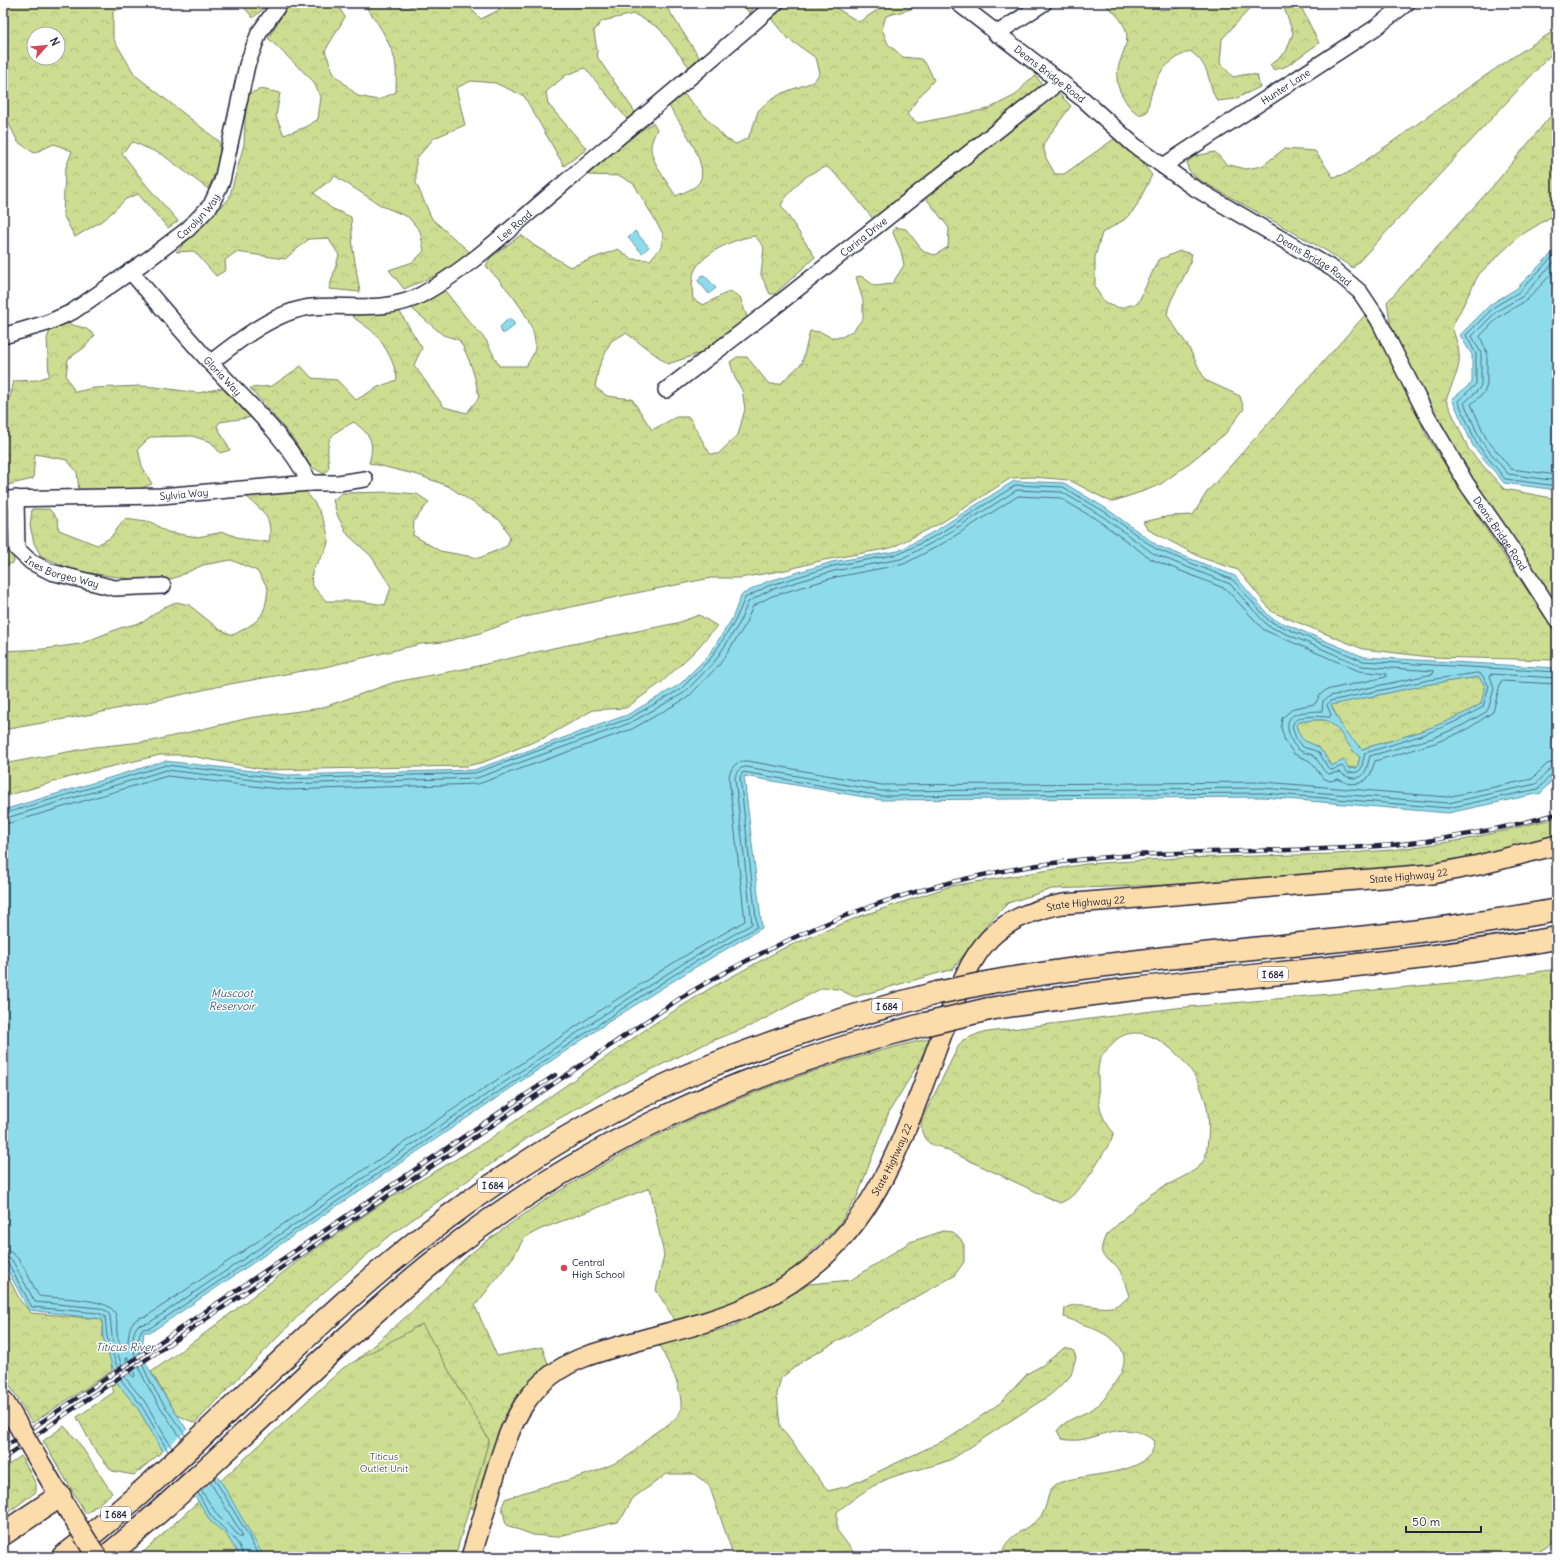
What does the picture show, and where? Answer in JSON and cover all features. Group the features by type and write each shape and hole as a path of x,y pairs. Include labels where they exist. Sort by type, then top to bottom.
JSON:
{"highway":[{"name":"I 684","path":"63,1557 166,1469 378,1273 467,1204 512,1172 559,1142 657,1090 707,1067 813,1028 937,993 991,982 1031,975 1139,962 1449,927 1557,910"},
{"name":"I 684","path":"106,1557 181,1491 356,1329 432,1263 526,1194 572,1165 668,1114 732,1086 821,1054 872,1038 989,1009 1142,988 1452,955 1557,938"},
{"path":"3,1534 60,1496"}],"main road":[{"name":"State Highway 22","path":"472,1557 508,1432 523,1403 542,1382 570,1362 607,1349 697,1326 750,1307 788,1285 819,1262 857,1223 879,1189 897,1148 962,982 985,944 1001,928 1014,920 1044,908 1076,902 1432,874 1479,865 1557,845"},
{"path":"7,1407 97,1557"}],"street":[{"name":"Carolyn Way","path":"3,336 46,323 72,312 150,258 188,229 210,205 222,180 247,64 259,33 280,3"},
{"name":"Lee Road","path":"210,363 266,323 297,310 312,307 387,306 415,298 444,281 491,245 688,80 776,3"},
{"name":"Deans Bridge Road","path":"958,3 996,34 1060,81 1163,166 1191,186 1327,266 1360,292 1378,319 1424,410 1466,483 1515,554 1557,620"},
{"path":"996,34 1044,3"},
{"name":"Hunter Lane","path":"1163,166 1374,28 1407,3"},
{"name":"Carina Drive","path":"666,390 782,301 1060,81"},
{"name":"Gloria Way","path":"130,271 210,363 282,440 301,464 310,483"},
{"name":"Sylvia Way","path":"9,498 161,496 310,483 338,483 365,479"},
{"name":"Ines Borgeo Way","path":"9,498 17,549 31,562 51,572 114,588 163,586"}],"green space":[{"path":"3,3 144,3 113,11 113,38 135,75 220,142 219,165 208,189 163,155 133,142 122,153 147,186 178,221 168,228 138,194 126,199 105,219 75,237 63,215 65,170 72,151 54,144 34,153 18,142 3,112"},
{"path":"241,3 270,3 253,18"},
{"path":"290,3 336,3 345,17 325,51 334,74 358,96 378,100 396,92 395,60 382,30 362,3 389,3 390,5 407,8 419,3 465,3 481,19 497,11 505,3 664,3 699,57 689,67 659,28 634,14 602,21 594,31 598,58 635,112 627,119 585,68 566,75 546,92 548,104 587,149 564,166 524,96 495,83 471,81 456,88 465,125 434,138 416,159 416,183 432,219 472,254 439,274 404,289 389,270 413,262 424,251 420,231 408,217 382,206 335,176 314,193 331,208 351,217 353,250 360,292 329,289 339,255 328,238 309,239 285,259 236,252 225,260 226,270 216,276 194,251 176,252 229,199 244,144 246,95 261,89 280,93 276,116 284,135 306,127 318,119 321,97 313,81 268,38"},
{"path":"742,3 756,3 750,14"},
{"path":"785,3 828,3 859,22 888,3 917,3 911,9 886,16 882,29 888,44 903,57 921,59 928,67 934,80 918,98 907,115 918,123 988,109 1016,95 1029,80 1036,76 1045,89 873,219 846,185 827,167 807,176 795,186 781,205 815,257 775,294 770,294 761,275 764,247 755,236 739,239 722,246 707,256 694,271 692,283 693,299 703,305 730,291 740,297 748,320 704,352 668,364 626,333 611,341 599,367 595,387 607,396 632,399 652,430 676,417 689,417 710,454 718,454 738,435 745,409 742,390 735,378 730,362 737,357 747,357 769,384 780,384 802,363 810,331 821,332 830,337 842,337 854,330 863,318 863,301 856,277 861,276 875,286 892,284 904,265 901,251 893,233 895,227 906,229 924,252 935,255 948,247 949,228 925,197 1058,93 1071,106 1043,144 1046,158 1055,174 1064,174 1114,139 1137,156 1152,175 1135,209 1124,220 1102,233 1095,257 1095,288 1106,304 1121,308 1138,303 1158,260 1180,251 1192,254 1187,271 1172,299 1167,315 1188,346 1205,380 1240,396 1244,409 1225,434 1161,484 1111,502 1069,480 1033,477 1011,478 941,523 891,548 824,560 786,570 740,578 711,578 626,595 525,617 477,634 444,642 421,644 325,667 230,684 98,713 3,730 3,651 44,649 80,644 120,628 143,622 164,607 177,602 189,605 219,629 233,635 249,626 259,618 267,598 268,588 257,571 231,560 203,565 177,577 158,583 76,571 41,556 34,543 30,526 32,509 49,509 58,519 59,530 97,545 110,538 125,519 153,523 167,532 197,537 224,532 242,539 269,542 270,527 266,516 247,497 302,489 311,498 320,512 328,535 325,552 315,566 311,577 312,583 316,590 326,601 359,601 385,605 391,587 371,556 348,535 338,517 333,500 342,493 393,492 417,494 429,502 414,521 413,535 440,551 479,558 507,546 510,537 502,522 448,486 418,475 369,463 372,449 370,440 368,435 354,422 338,431 330,439 328,444 329,468 324,474 310,466 292,437 250,388 272,386 301,366 312,378 337,380 356,400 378,387 397,380 392,362 379,339 373,332 351,315 380,314 398,309 422,348 414,365 444,407 467,413 479,397 472,367 463,347 459,340 443,335 410,307 443,288 467,319 486,340 499,366 526,366 535,349 531,325 510,292 486,266 490,258 521,235 535,246 570,267 618,249 632,259 650,260 661,247 663,234 634,184 620,176 588,175 602,159 618,146 653,123 657,129 651,147 654,159 660,172 676,196 696,186 700,181 702,173 697,154 686,132 669,106 683,93 726,139 736,144 748,138 758,111 765,104 782,93 813,82 820,73 816,58 786,37 769,16"},
{"path":"1103,3 1152,3 1160,10 1180,8 1191,3 1255,3 1222,39 1220,63 1233,77 1248,74 1257,75 1260,87 1235,99 1217,101 1205,68 1197,57 1190,51 1171,62 1160,74 1152,91 1147,112 1140,115 1128,104 1118,85 1118,67 1127,36 1125,28 1118,17"},
{"path":"1278,3 1299,3 1319,43 1287,66 1274,70 1270,65 1286,52 1293,33 1283,5"},
{"path":"1557,29 1556,49 1353,268 1325,250 1196,178 1188,169 1187,162 1195,156 1215,152 1226,164 1246,169 1262,166 1284,149 1315,151 1333,177 1346,174 1503,63"},
{"path":"1557,108 1557,213 1518,237 1479,274 1452,327 1458,349 1459,365 1446,400 1469,450 1504,489 1557,499 1557,607 1464,467 1392,333 1387,302 1493,186"},
{"path":"1365,315 1383,342 1427,436 1480,520 1557,635 1557,659 1430,657 1363,649 1272,612 1238,570 1202,558 1147,529 1143,522 1170,516 1193,515 1207,492"},
{"path":"64,323 85,328 95,335 84,348 68,359 66,376 75,392 94,388 140,386 198,393 222,388 253,417 220,422 217,426 230,450 220,453 211,442 192,436 150,437 138,449 142,466 152,484 134,491 79,491 77,472 67,460 35,454 33,479 3,486 3,399 10,397 14,381 37,380 49,376 47,338 50,331"},
{"path":"3,508 8,519 14,562 3,568"},
{"path":"699,615 717,626 695,651 662,682 626,708 593,710 546,737 484,762 467,766 266,770 185,755 160,755 84,773 3,797 3,764 94,747 152,741 249,718 321,708 395,682 469,668 553,648 677,623"},
{"path":"1479,677 1486,687 1481,704 1452,719 1408,736 1361,749 1344,731 1331,705 1430,684"},
{"path":"1313,720 1327,721 1338,729 1355,753 1360,757 1357,768 1331,766 1321,750 1303,740 1296,725 1299,722"},
{"path":"1557,818 1557,836 1486,856 1397,869 1194,884 1052,889 1008,903 987,925 953,969 855,997 838,989 822,988 755,1024 705,1044 613,1088 539,1130 385,1239 306,1308 195,1423 177,1415 151,1372 204,1334 298,1261 387,1200 485,1142 652,1025 709,989 782,949 858,917 951,886 1086,864 1178,858 1336,854 1392,850 1463,840"},
{"path":"1557,969 1557,1540 1528,1557 1002,1557 1003,1549 1011,1538 1041,1516 1053,1487 1057,1484 1068,1480 1129,1468 1142,1462 1151,1453 1155,1441 1142,1433 1130,1430 1074,1440 1062,1439 1057,1431 1065,1423 1102,1402 1116,1381 1123,1367 1124,1356 1119,1346 1111,1338 1088,1326 1064,1317 1065,1308 1073,1305 1114,1306 1121,1303 1129,1296 1124,1280 1117,1266 1105,1258 1103,1254 1102,1250 1106,1235 1151,1194 1200,1166 1206,1153 1209,1132 1205,1099 1194,1075 1185,1063 1174,1051 1162,1042 1148,1035 1135,1033 1123,1036 1111,1045 1100,1060 1098,1067 1100,1107 1104,1119 1114,1133 1111,1141 1082,1185 1068,1199 1060,1203 935,1146 927,1141 923,1135 921,1121 958,1047 963,1040 980,1033 1176,1008 1474,981"},
{"path":"931,1038 917,1066 889,1112 857,1197 838,1226 788,1274 739,1304 676,1322 656,1290 664,1255 650,1188 541,1229 524,1238 514,1256 475,1306 497,1356 542,1347 549,1366 477,1511 467,1505 335,1379 438,1288 463,1260 488,1240 538,1205 590,1172 699,1116 756,1092 813,1071 872,1053"},
{"path":"943,1231 953,1232 960,1238 964,1245 964,1262 954,1276 804,1360 781,1378 777,1394 780,1426 828,1491 848,1486 951,1437 1000,1403 1028,1373 1043,1365 1064,1348 1073,1350 1076,1357 1071,1375 1050,1395 952,1459 883,1481 865,1491 837,1512 837,1530 857,1557 734,1557 709,1485 694,1474 667,1474 633,1498 623,1516 617,1522 555,1537 533,1535 506,1525 502,1507 505,1499 599,1470 613,1464 632,1454 650,1436 674,1420 680,1412 681,1400 674,1375 659,1345 731,1327 809,1284 851,1280 910,1242"},
{"path":"3,1267 20,1300 31,1313 102,1319 103,1337 111,1359 112,1371 32,1423 3,1374"},
{"name":"Titicus Outlet Unit","path":"422,1324 489,1440 455,1557 138,1557 343,1368"},
{"path":"117,1382 137,1407 163,1451 134,1475 112,1471 93,1447 77,1417 114,1392 111,1386"},
{"path":"64,1426 77,1440 112,1493 86,1514 43,1441"},
{"path":"21,1456 36,1484 36,1492 3,1516 3,1469"}],"water":[{"path":"635,231 649,247 642,253 628,238"},
{"path":"1557,248 1557,490 1504,483 1473,446 1452,399 1472,383 1472,355 1460,335 1491,304 1516,289"},
{"path":"704,275 716,288 709,294 698,281 701,276"},
{"path":"508,319 511,319 514,326 505,333 502,333 500,327"},
{"name":"Muscoot Reservoir","path":"1014,481 1064,483 1107,509 1158,546 1235,576 1271,618 1364,657 1557,668 1557,774 1541,793 1448,813 1263,797 881,800 744,776 762,928 689,971 610,1021 151,1332 144,1332 142,1348 147,1365 159,1387 225,1488 264,1557 240,1557 226,1534 211,1522 161,1448 137,1407 118,1384 103,1337 102,1319 29,1310 3,1262 3,810 165,761 287,775 474,770 627,715 679,685 708,656 732,619 741,595 766,582 832,562 898,551 935,531","holes":["1479,677 1485,686 1481,704 1452,719 1408,736 1362,749 1344,731 1331,705 1430,684","1313,720 1327,721 1338,729 1355,753 1360,757 1357,768 1349,769 1344,760 1331,766 1321,750 1303,740 1296,725 1299,722"]}],"pier":[{"path":"145,1350 148,1361 116,1383 111,1372"},
{"path":"188,1429 219,1475 194,1498 162,1452"}],"railway":[{"path":"3,1459 67,1413 682,997 775,946 821,925 868,907 965,879 1069,861 1106,857 1180,853 1328,849 1414,843 1510,826 1557,814"},
{"path":"3,1448 555,1075"}],"place":[{"name":"Central High School","path":"564,1268"}],"water label":[{"name":"Titicus River","path":"125,1347"}]}
